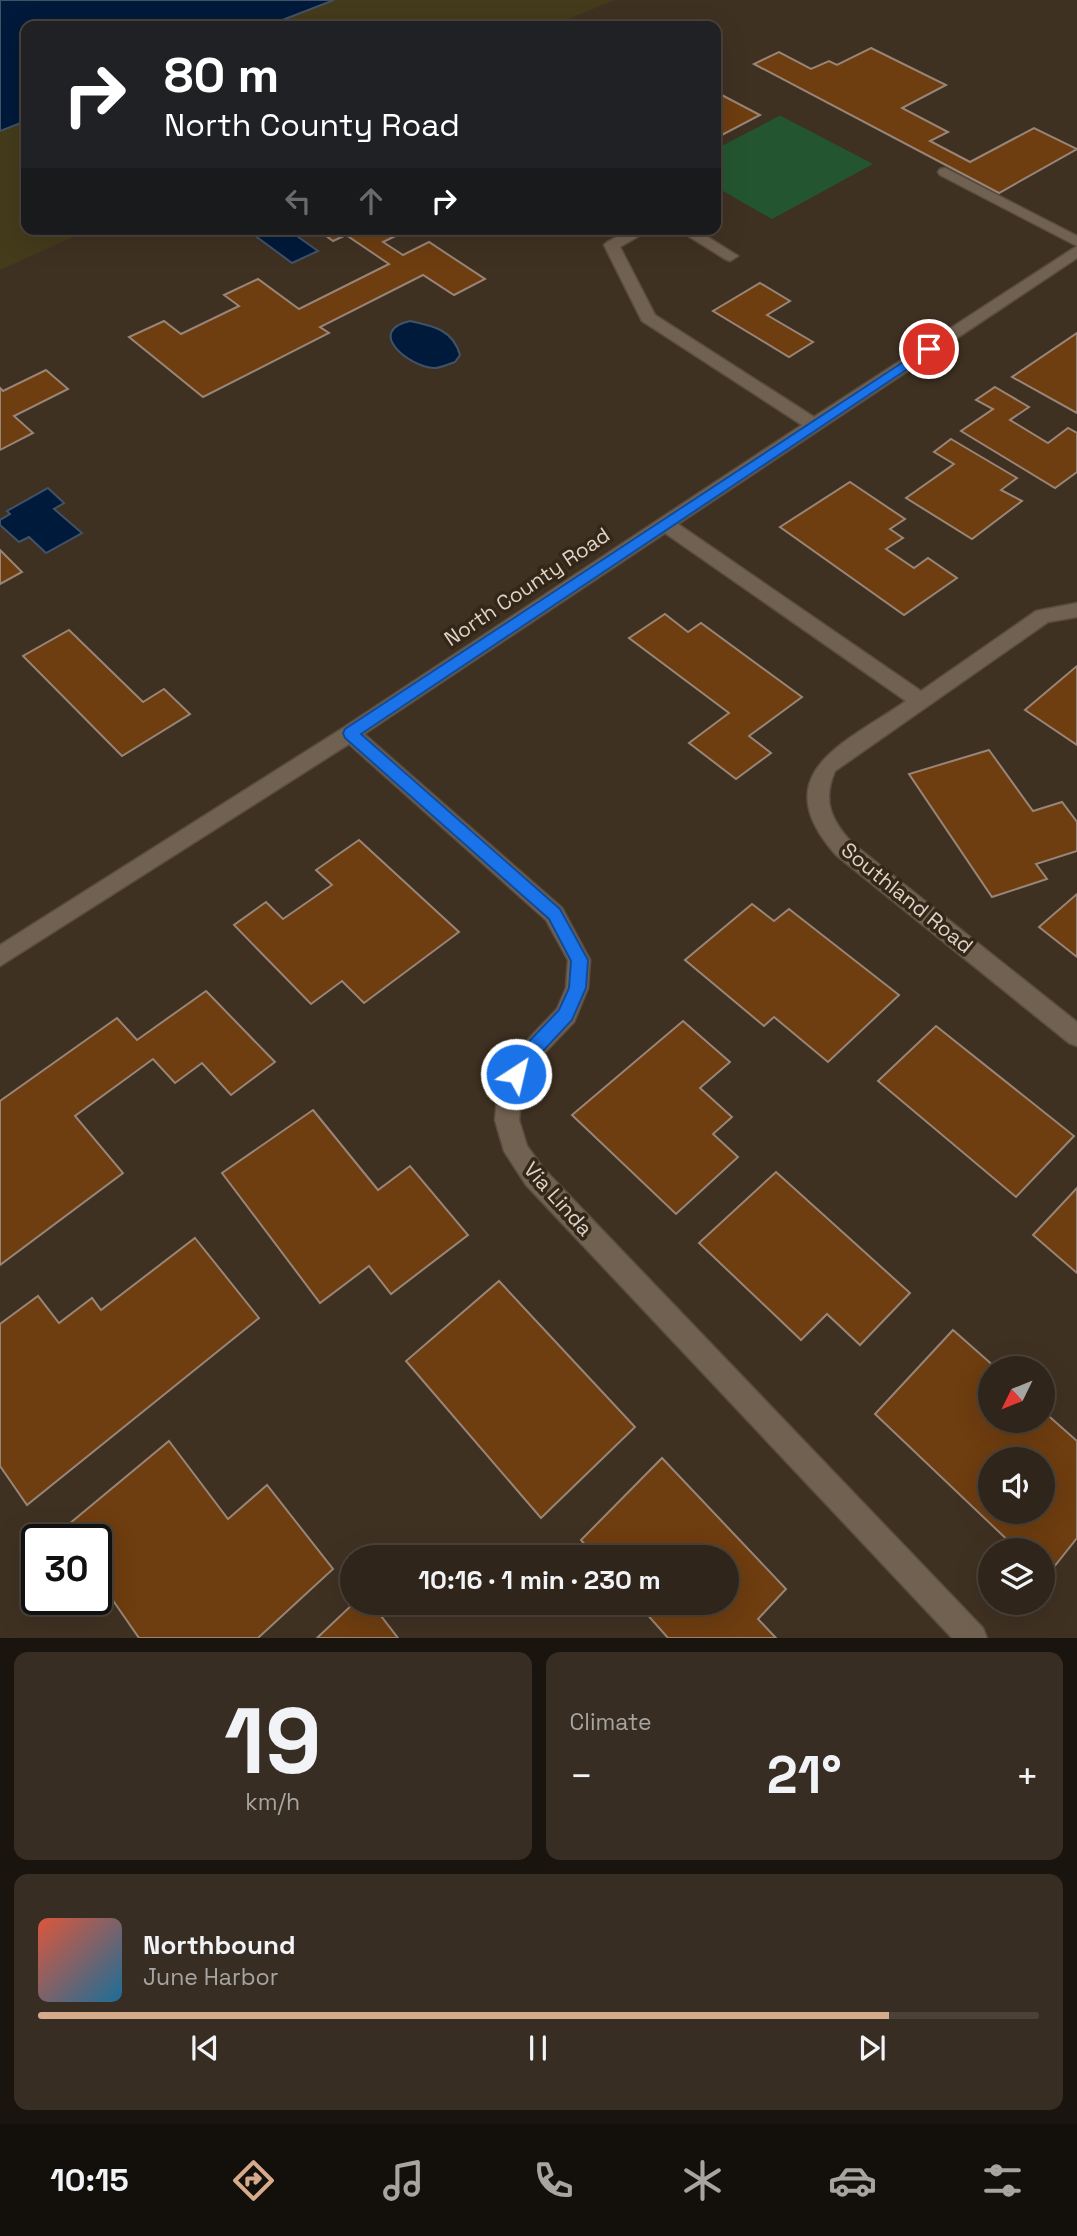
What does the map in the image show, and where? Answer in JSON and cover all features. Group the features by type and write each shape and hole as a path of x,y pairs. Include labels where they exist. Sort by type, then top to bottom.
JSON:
{"street":[{"path":"945,172 1077,242"},
{"path":"631,235 612,245 648,318 814,425"},
{"path":"694,235 730,256"},
{"name":"North County Road","path":"0,957 350,733 664,523 1073,257"},
{"path":"664,523 919,700"},
{"name":"Southland Road","path":"1077,610 1044,616 827,766 818,785 817,807 826,829 844,849 1077,1036"},
{"name":"Via Linda","path":"350,733 554,914 579,960 578,988 566,1015 523,1060 510,1088 507,1119 516,1151 535,1177 973,1637"}],"green space":[{"path":"781,115 873,164 772,219 721,190 721,146"}],"sand":[{"path":"334,0 615,0 563,21 280,21"},
{"path":"21,123 21,235 78,235 0,270 0,131"}],"water":[{"path":"0,0 334,0 280,21 21,21 21,123 0,131"},
{"path":"254,235 295,235 318,251 292,263"},
{"path":"410,321 435,327 453,340 460,355 455,362 442,367 424,366 413,362 396,348 391,340 391,332 397,326"},
{"path":"48,488 64,503 54,509 82,533 46,553 29,537 19,542 0,525 0,520 10,514 7,511"}],"building":[{"path":"871,48 946,85 902,108 948,132 930,141 970,162 1034,128 1077,149 999,193 754,64 779,52 811,69 829,61 837,65"},
{"path":"721,95 760,115 721,135"},
{"path":"325,235 346,235 333,241"},
{"path":"346,235 398,235 383,242 403,255 429,242 485,279 454,295 423,275 320,327 329,333 203,397 129,337 164,321 181,334 239,306 224,295 258,279 299,309 389,264"},
{"path":"760,283 790,301 767,315 813,342 789,357 713,311"},
{"path":"1077,333 1077,413 1012,377"},
{"path":"46,370 68,389 14,416 33,433 0,450 0,388 3,391"},
{"path":"995,387 1029,407 1010,420 1048,443 1068,428 1077,433 1077,472 1055,488 961,431 993,409 976,400"},
{"path":"951,439 1017,478 1001,490 1022,501 972,539 906,498 954,464 934,452"},
{"path":"850,482 905,519 890,529 903,538 886,549 914,568 928,558 957,578 904,615 780,527"},
{"path":"0,550 22,572 0,584"},
{"path":"665,614 688,632 701,623 802,697 749,736 771,753 736,779 689,743 729,713 629,638"},
{"path":"69,630 143,702 164,689 190,714 122,756 23,656"},
{"path":"1077,666 1077,745 1025,710"},
{"path":"989,750 1033,811 1062,802 1077,822 1077,851 1036,864 1047,879 992,897 909,774"},
{"path":"359,840 459,932 364,1003 342,981 311,1004 234,925 266,902 283,919 332,885 316,870"},
{"path":"1077,894 1077,957 1039,927"},
{"path":"752,904 774,921 789,909 899,995 828,1062 774,1017 764,1026 685,960"},
{"path":"206,991 275,1062 231,1095 202,1063 175,1083 153,1059 75,1116 123,1173 0,1265 0,1101 117,1018 137,1040"},
{"path":"683,1021 730,1062 700,1088 732,1117 713,1134 738,1157 676,1214 572,1115"},
{"path":"936,1026 1074,1136 1016,1197 878,1081"},
{"path":"313,1110 378,1190 410,1166 468,1235 391,1294 369,1266 320,1303 222,1173"},
{"path":"776,1172 910,1293 860,1345 827,1314 801,1340 699,1243"},
{"path":"1077,1188 1077,1273 1033,1235"},
{"path":"195,1238 259,1318 27,1505 0,1466 0,1324 38,1296 59,1323 92,1298 101,1310"},
{"path":"499,1281 635,1427 541,1518 406,1361"},
{"path":"953,1330 982,1356 978,1356 978,1433 1055,1433 1055,1422 1077,1441 1077,1538 1055,1566 1055,1538 1005,1538 991,1524 1055,1524 1055,1447 978,1447 978,1512 875,1414"},
{"path":"169,1441 228,1519 267,1485 333,1569 258,1638 139,1638 112,1599 112,1524 69,1524"},
{"path":"662,1458 786,1589 758,1619 776,1638 668,1638 648,1615 739,1615 739,1545 585,1545 581,1540"},
{"path":"341,1615 380,1615 398,1638 317,1638"}],"route":[{"path":"516,1074 523,1060 566,1015 578,988 579,960 554,914 350,733 929,349"}]}
